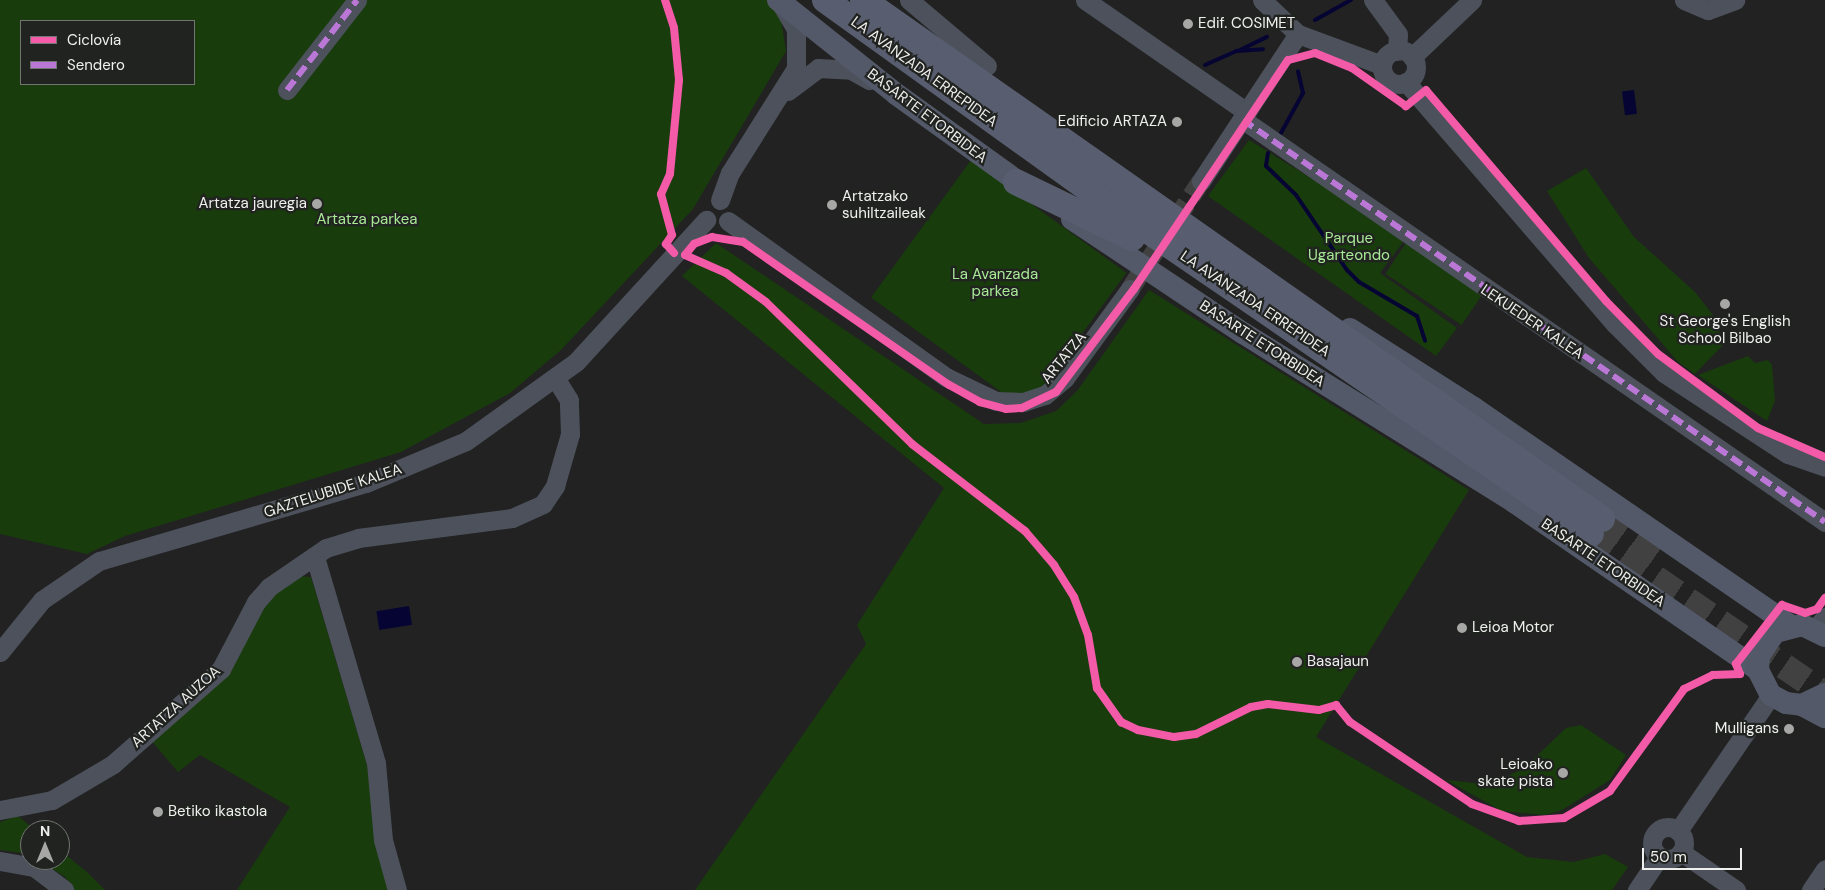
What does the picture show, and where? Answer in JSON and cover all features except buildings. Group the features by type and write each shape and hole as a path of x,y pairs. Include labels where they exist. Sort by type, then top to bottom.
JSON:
{"highway":[{"name":"LA AVANZADA ERREPIDEA","path":"826,0 1281,322 1596,526 1250,273 864,0"},
{"path":"987,66 1193,234"},
{"path":"1016,182 1116,229 1281,322"}],"main road":[{"name":"BASARTE ETORBIDEA","path":"779,0 896,94 1016,182 1243,333 1514,502 1758,670"},
{"path":"1250,273 1393,355 1791,626 1822,628"},
{"path":"1791,626 1765,642 1758,670 1771,695 1802,705 1825,717"},
{"path":"1802,705 1825,694"}],"street":[{"path":"287,90 357,0"},
{"path":"720,200 730,173 780,99 796,68 799,49 796,29 779,0"},
{"path":"909,0 987,66"},
{"name":"LEKUEDER KALEA","path":"1086,0 1244,115 1825,522"},
{"path":"1262,0 1298,34 1382,65 1391,82 1406,82 1615,324 1664,374 1788,454 1825,467"},
{"path":"1372,0 1398,34 1404,54 1415,71 1406,82"},
{"path":"1382,65 1387,56 1404,54 1472,0"},
{"path":"1684,0 1708,10 1735,0"},
{"path":"1201,181 1298,34"},
{"path":"780,99 805,75 833,66 851,70 896,94"},
{"path":"720,200 708,204 706,220 717,226 728,221"},
{"path":"720,200 730,208 728,221"},
{"name":"GAZTELUBIDE KALEA","path":"0,652 42,600 99,561 374,480 466,441 556,379 706,220"},
{"path":"728,221 946,377 996,401 1023,402 1045,395 1065,378 1130,289"},
{"name":"ARTATZA AUZOA","path":"0,810 52,800 113,764 220,670 269,587 314,557 358,538 512,518 543,504 555,486 570,434 569,400 556,379"},
{"path":"314,557 376,763 383,840 398,890"},
{"path":"1678,831 1771,695"},
{"path":"1668,827 1678,831 1683,838 1681,852 1669,859 1660,857 1653,849 1654,834 1668,827"},
{"path":"1681,852 1736,890"},
{"path":"1637,890 1660,857"},
{"path":"0,861 34,867 64,890"},
{"path":"1811,890 1825,869"}],"green space":[{"name":"Artatza parkea","path":"0,0 778,0 786,51 693,209 561,350 510,393 401,452 125,536 87,554 0,534"},
{"name":"Parque Ugarteondo","path":"1249,140 1407,237 1380,273 1457,328 1436,356 1208,196"},
{"name":"La Avanzada parkea","path":"971,160 1126,273 1026,410 871,298"},
{"path":"1586,168 1634,237 1695,292 1716,319 1723,345 1695,374 1678,362 1589,258 1547,191"},
{"path":"716,243 984,424 1021,423 1056,411 1077,391 1149,290 1469,490 1316,737 1527,857 1574,862 1605,854 1628,867 1612,890 695,890 866,644 857,625 944,488 682,276"},
{"path":"1406,243 1482,294 1462,325 1385,274"},
{"path":"1748,356 1755,363 1768,360 1772,365 1775,401 1767,421 1698,375"},
{"path":"298,576 311,577 367,765 388,890 237,890 290,807 200,755 178,772 150,739 225,675 264,607 284,584"},
{"name":"Leioako skate pista","path":"1581,725 1626,755 1610,780 1562,810 1545,815 1502,811 1446,780 1484,784 1502,779 1524,768 1566,728"},
{"path":"18,816 23,820 20,820 20,853 0,850 0,822"},
{"path":"70,858 105,890 75,890 65,877 54,870 70,870"}],"shaded area":[{"path":"1634,90 1637,114 1625,115 1622,91"},
{"path":"409,606 412,625 379,630 376,611"}],"waterway":[{"path":"1315,20 1351,0"},
{"path":"1240,50 1267,37"},
{"path":"1205,65 1237,51 1263,49"},
{"path":"1281,133 1303,93 1298,72"},
{"path":"1268,153 1266,166 1296,195 1347,270 1359,282 1417,316 1425,341"}],"tunnel":[{"path":"1130,289 1201,181"},
{"path":"1602,519 1659,559"},
{"path":"1591,534 1825,694"}],"marked path":[{"path":"287,90 357,0"},
{"path":"1243,120 1825,522"}],"cycle path":[{"path":"665,0 674,28 679,80 670,174 661,194 672,235 666,244 674,253"},
{"name":"ARTATZA","path":"1825,457 1758,428 1658,354 1606,301 1426,90 1406,106 1352,68 1315,53 1288,60 1134,289 1056,392 1021,408 1006,409 980,402 949,385 743,242 712,237 694,244 685,255 726,273 766,302 912,444 1025,531 1054,565 1074,597 1088,635 1097,688 1121,722 1138,730 1174,737 1196,734 1251,707 1268,704 1319,710 1336,705 1350,722 1472,804 1519,821 1564,818 1610,791 1684,689 1713,675 1740,674 1736,664 1782,605 1805,613 1817,609 1825,598"}],"place":[{"name":"Edif. COSIMET","path":"1188,24"},
{"name":"Edificio ARTAZA","path":"1177,122"},
{"name":"Artatza jauregia","path":"317,204"},
{"name":"Artatzako suhiltzaileak","path":"832,205"},
{"name":"St George's English School Bilbao","path":"1725,304"},
{"name":"Leioa Motor","path":"1462,628"},
{"name":"Basajaun","path":"1297,662"},
{"name":"Mulligans","path":"1789,729"},
{"name":"Leioako skate pista","path":"1563,773"},
{"name":"Betiko ikastola","path":"158,812"}]}
